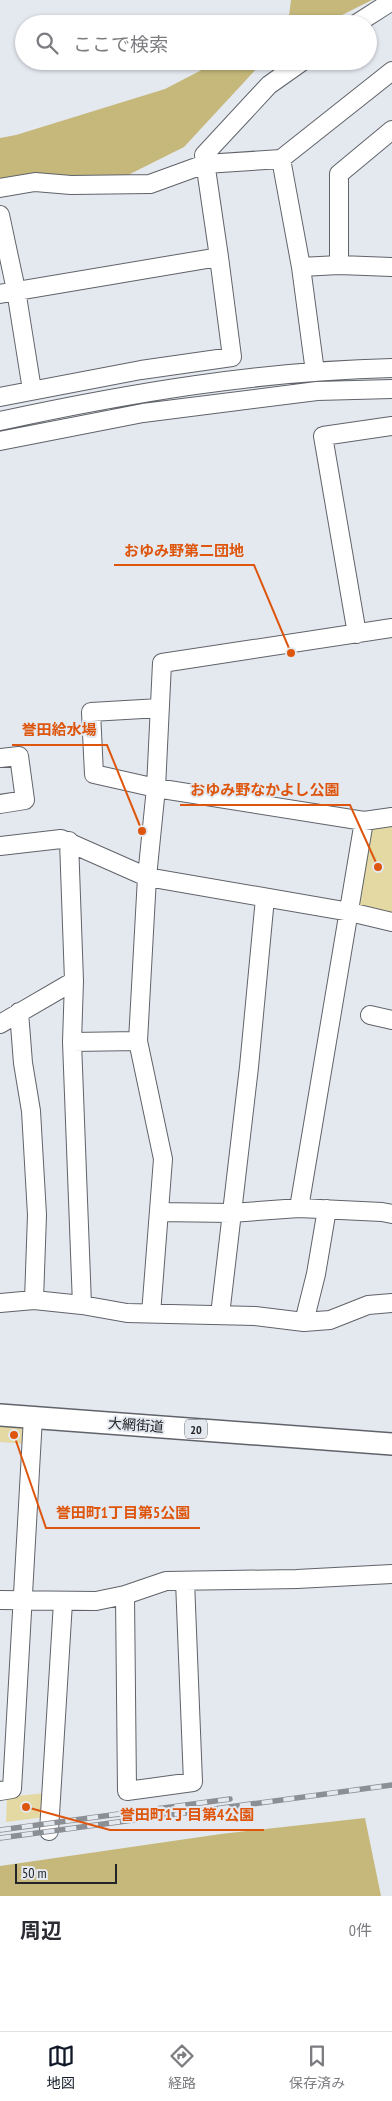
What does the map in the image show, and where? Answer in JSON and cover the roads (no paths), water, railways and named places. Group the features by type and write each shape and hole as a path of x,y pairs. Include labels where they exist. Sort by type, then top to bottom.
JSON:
{"main road":[{"name":"大網街道","path":"0,1415 392,1444"}],"street":[{"path":"371,15 392,2"},
{"path":"0,397 141,370 232,357 204,155 269,85 290,70"},
{"path":"0,188 35,182 71,185 150,184 205,164 281,160 392,71"},
{"path":"339,265 339,174 392,130"},
{"path":"281,160 301,267 315,372"},
{"path":"0,215 8,292 32,390"},
{"path":"8,292 219,257"},
{"path":"301,267 339,265 392,267"},
{"path":"0,421 101,400 174,388 315,372 392,368"},
{"path":"0,441 143,413 317,391 392,389"},
{"path":"357,634 323,436 392,426"},
{"path":"151,1314 162,1159 138,1041 147,877 156,788 162,663 392,628"},
{"path":"160,708 91,712 94,774 156,788 364,821 392,817"},
{"path":"0,758 19,756 25,800 0,804"},
{"path":"299,1208 364,821"},
{"path":"0,846 61,839 147,877 350,912 392,922"},
{"path":"69,841 74,982 72,1042 82,1305"},
{"path":"220,1316 231,1212 250,1067 265,898"},
{"path":"0,1024 74,982"},
{"path":"19,1012 23,1063 31,1111 36,1196 34,1300"},
{"path":"370,1015 392,1020"},
{"path":"72,1042 138,1041"},
{"path":"159,1212 231,1212 299,1208 392,1214"},
{"path":"304,1322 316,1274 327,1209"},
{"path":"0,1303 34,1300 82,1305 128,1313 255,1316 304,1322 330,1320 368,1305 392,1303"},
{"path":"0,1791 12,1790 34,1417"},
{"path":"0,1600 96,1601 125,1595 166,1581 297,1580 392,1574"},
{"path":"125,1595 127,1791 193,1782 185,1581"},
{"path":"49,1831 63,1602"}],"railway":[{"path":"0,1838 392,1785"},
{"path":"0,1830 230,1799"}],"place":[{"name":"おゆみ野第二団地","path":"291,653"},
{"name":"誉田給水場","path":"142,831"},
{"name":"おゆみ野なかよし公園","path":"378,867"},
{"name":"誉田町1丁目第5公園","path":"14,1435"},
{"name":"誉田町1丁目第4公園","path":"26,1807"}]}
